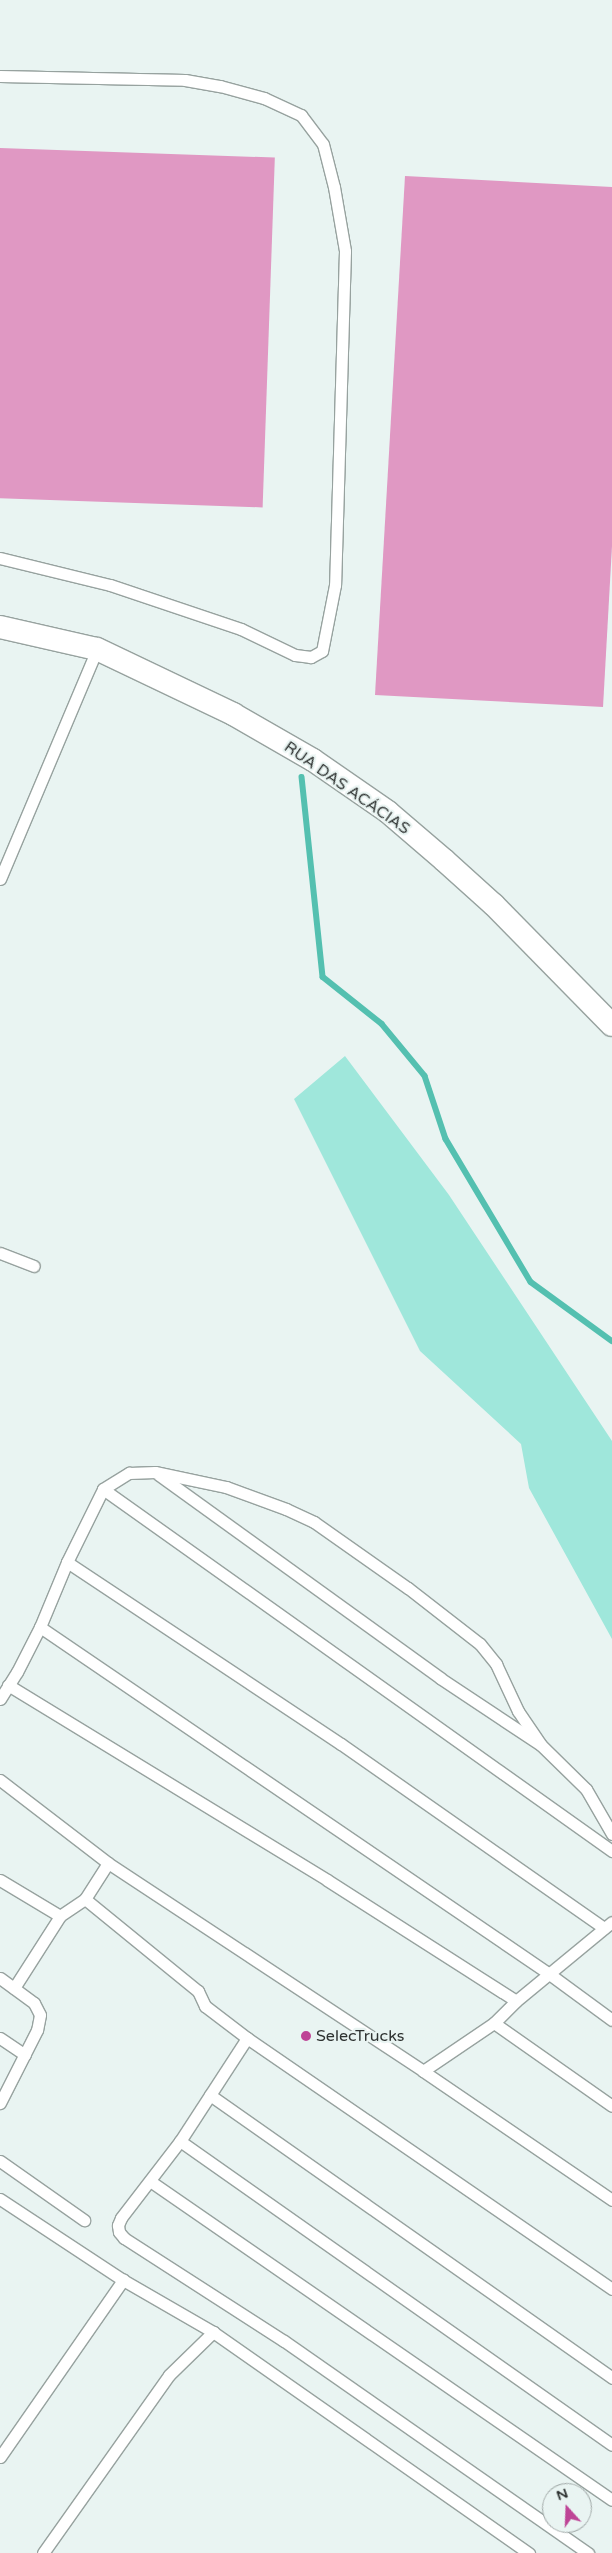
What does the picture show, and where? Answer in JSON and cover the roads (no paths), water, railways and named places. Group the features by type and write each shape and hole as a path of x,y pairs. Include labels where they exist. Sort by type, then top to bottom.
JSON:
{"street":[{"name":"RUA DAS ACÁCIAS","path":"0,627 97,648 233,714 313,760 388,812 494,905 612,1025"}],"lane":[{"path":"0,76 185,80 220,86 264,98 301,115 323,144 334,187 345,251 335,585 322,651 311,657 296,655 241,629 110,585 0,558"},
{"path":"0,879 97,648"},
{"path":"0,1253 34,1266"},
{"path":"155,1472 440,1678 541,1746 586,1789 612,1834"},
{"path":"0,1699 17,1672 40,1627 67,1562 103,1489 129,1473 155,1472 226,1487 286,1509 314,1522 408,1588 480,1644 496,1664 518,1711 541,1746"},
{"path":"103,1489 612,1851"},
{"path":"67,1562 341,1744 608,1925 516,2001 494,2023 423,2071"},
{"path":"40,1627 548,1974 612,2020"},
{"path":"8,1685 328,1880 516,2001"},
{"path":"0,1780 108,1863 423,2071 612,2200"},
{"path":"14,1988 60,1916 85,1899 108,1863"},
{"path":"0,1880 60,1916"},
{"path":"85,1899 198,1991 205,2006 247,2038 612,2289"},
{"path":"0,1978 34,2003 40,2015 38,2030 0,2103"},
{"path":"494,2023 612,2106"},
{"path":"0,2038 25,2055"},
{"path":"247,2038 180,2141 121,2218 118,2225 119,2232 124,2238 284,2341 588,2553"},
{"path":"210,2095 612,2378"},
{"path":"180,2141 612,2445"},
{"path":"0,2161 84,2220"},
{"path":"150,2181 612,2500"},
{"path":"0,2199 123,2280 213,2332 529,2553"},
{"path":"0,2457 123,2280"},
{"path":"43,2553 169,2376 213,2332"}],"waterway":[{"path":"302,777 323,977 382,1024 425,1076 446,1139 531,1282 612,1341"}],"place":[{"name":"SelecTrucks","path":"306,2036"}]}
